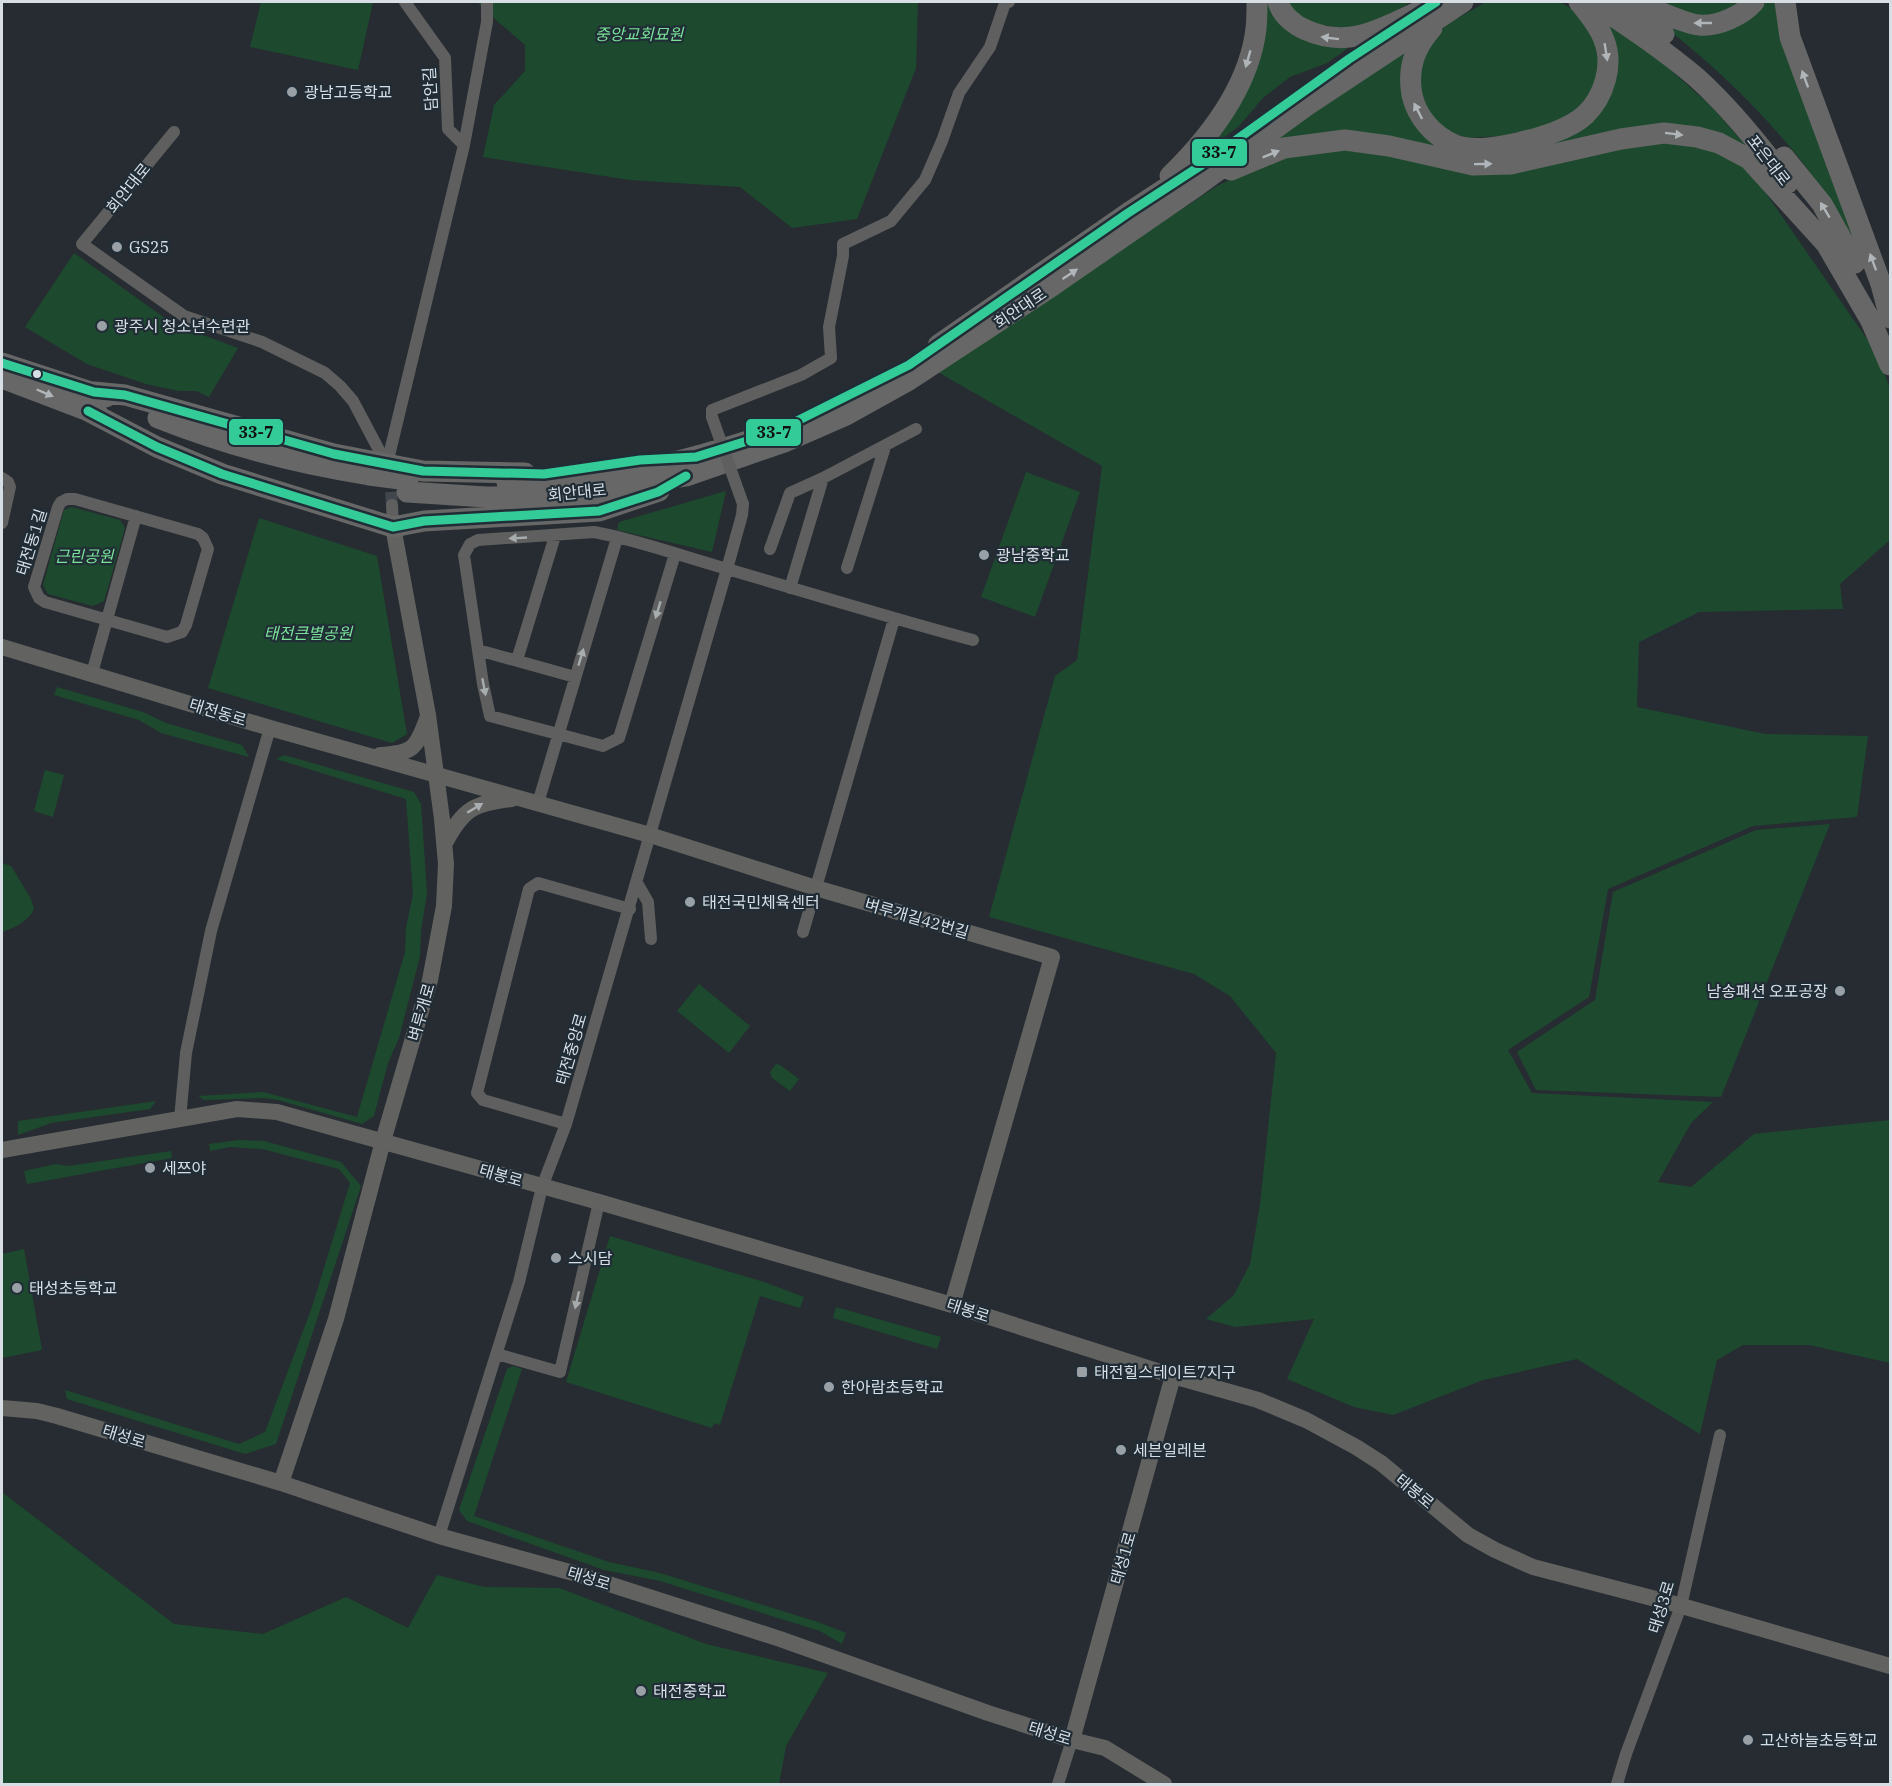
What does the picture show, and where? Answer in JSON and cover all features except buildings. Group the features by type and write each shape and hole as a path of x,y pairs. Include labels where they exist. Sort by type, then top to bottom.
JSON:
{"highway":[{"path":"1143,203 1185,162 1230,104 1245,68 1256,31 1257,2"},
{"path":"1278,2 1295,26 1320,37 1343,40 1373,32 1443,6"},
{"path":"1443,6 1419,44 1412,64 1411,88 1415,106 1421,118 1435,134 1456,146 1475,148 1506,146 1559,130 1585,116 1604,89 1608,63 1605,40 1579,2"},
{"name":"포은대로","path":"1592,2 1653,43 1697,79 1733,115 1778,168 1828,246 1871,321 1890,365"},
{"name":"포은대로","path":"1619,2 1661,31 1741,104 1822,204 1874,298 1890,336"},
{"path":"1636,2 1699,25 1726,21 1748,9 1754,2"},
{"path":"1785,2 1790,37 1877,273 1890,318"},
{"name":"회안대로","path":"389,482 478,484 574,478 636,470 696,457 773,433 909,365 1143,203 1443,6"},
{"name":"회안대로","path":"2,378 162,420 245,448 326,468 389,482 486,497 581,494 686,476 784,442 846,415 909,380 1075,271 1198,185 1443,6"},
{"path":"1198,185 1284,148 1345,140 1389,146 1473,165 1482,165 1520,162 1621,139 1664,133 1719,143 1749,159 1828,246"},
{"name":"회안대로","path":"2,363 91,402"},
{"path":"91,402 157,447 222,474 393,527 424,521 599,511 658,492 686,476"}],"street":[{"name":"담안길","path":"405,2 445,58 448,129 464,145"},
{"path":"393,527 389,482 464,145 485,33 487,2"},
{"name":"태전중앙로","path":"439,1536 498,1354 519,1282 542,1187 566,1124 630,909 727,569 743,504 712,417 712,410 779,384 831,358 829,327 843,256 843,244 891,221 925,180 960,93 990,47 1005,3 1009,2"},
{"name":"회안대로","path":"174,132 82,244 184,316 262,342 325,373 353,401 389,482"},
{"path":"770,549 790,493 885,447 916,429"},
{"path":"847,568 885,447"},
{"path":"2,478 8,482 10,487 2,523"},
{"path":"790,588 823,478"},
{"name":"태전동1길","path":"75,499 136,516 198,534 207,543 186,625 182,632 167,637 45,602 39,598 34,587 61,502 75,499"},
{"path":"92,673 136,516"},
{"name":"벼루개로","path":"281,1484 336,1319 383,1141 422,1007 436,953 445,885 445,843 428,715 393,527"},
{"path":"675,554 619,738 603,746 490,716 464,555 470,544 478,540 594,532 675,554 727,569 894,619 973,640"},
{"path":"517,660 555,536"},
{"path":"538,802 617,538"},
{"path":"803,932 894,619"},
{"name":"태전동로","path":"2,646 270,728 435,774"},
{"path":"478,650 575,677"},
{"path":"367,756 397,754 411,750 419,740 428,715"},
{"path":"180,1119 186,1053 212,931 270,728"},
{"name":"벼루개길42번길","path":"435,774 650,835 816,888 1052,957 952,1305"},
{"path":"445,843 462,817 479,804 521,798"},
{"path":"566,1124 483,1100 477,1093 529,889 538,883 630,909"},
{"path":"637,883 648,902 651,939"},
{"name":"태봉로","path":"2,1150 237,1109 277,1112 599,1202 952,1305 1173,1376 1258,1400 1332,1433 1381,1463 1468,1535 1516,1560 1533,1567 1681,1606 1890,1666"},
{"path":"498,1354 560,1372 599,1202"},
{"name":"태성1로","path":"1072,1740 1173,1376"},
{"name":"태성로","path":"2,1408 37,1411 57,1416 281,1484 439,1536 584,1576 715,1618 988,1713 1105,1748 1164,1785"},
{"name":"태성3로","path":"1617,1785 1626,1754 1681,1606 1720,1435"},
{"path":"1058,1785 1072,1740"}],"green space":[{"path":"261,2 373,2 358,70 250,47"},
{"name":"중앙교회묘원","path":"478,2 918,2 916,68 857,219 792,228 740,187 630,180 483,157 494,105 525,71 525,45"},
{"path":"1264,2 1271,2 1354,44 1327,63 1290,77 1263,98 1238,127 1208,149"},
{"path":"1284,2 1411,2 1362,31 1303,22"},
{"path":"1486,2 1560,2 1575,11 1598,44 1600,73 1595,92 1561,123 1514,135 1468,138 1446,131 1429,112 1421,96 1419,69 1424,46 1448,24"},
{"path":"1653,2 1746,2 1700,21"},
{"path":"1762,2 1779,2 1861,251 1816,181 1784,140 1733,86 1658,22 1698,28"},
{"path":"1602,15 1658,59 1711,106 1748,148 1696,126 1646,127 1493,157 1373,134 1333,131 1288,139 1262,149 1414,41 1404,81 1453,149 1597,113"},
{"path":"1661,141 1730,154 1756,179 1878,355 1890,389 1890,540 1840,584 1843,609 1699,612 1639,642 1637,707 1765,734 1868,736 1857,817 1753,826 1608,889 1589,997 1508,1050 1532,1093 1713,1102 1691,1123 1658,1182 1691,1187 1754,1134 1890,1120 1890,1363 1809,1345 1743,1345 1717,1360 1700,1434 1577,1359 1483,1380 1393,1415 1354,1407 1287,1379 1314,1319 1235,1327 1206,1319 1234,1295 1250,1264 1260,1204 1276,1053 1230,996 1194,974 989,917 1055,676 1077,660 1102,466 936,371 1217,186 1270,161 1310,152"},
{"name":"광주시 청소년수련관","path":"74,253 173,324 238,348 209,397 196,391 179,391 146,384 87,364 25,327"},
{"path":"1026,472 1080,492 1035,617 981,597"},
{"path":"726,491 712,552 617,530 619,522"},
{"name":"근린공원","path":"72,507 120,520 125,528 104,601 93,606 48,594 43,585 64,510"},
{"name":"태전큰별공원","path":"259,518 377,556 407,734 392,743 208,688"},
{"path":"57,687 143,712 166,723 242,745 249,757 161,733 139,720 54,695"},
{"path":"284,755 414,792 421,804 427,893 420,956 399,1038 388,1063 374,1116 362,1124 278,1100 265,1098 204,1100 198,1096 263,1092 357,1117 405,952 406,928 413,894 406,799 276,759"},
{"path":"45,770 64,775 53,817 34,811"},
{"path":"1830,824 1721,1097 1536,1090 1517,1052 1595,1000 1613,892 1756,830"},
{"path":"2,863 11,866 31,899 34,909 25,920 2,932"},
{"path":"699,984 750,1026 729,1053 677,1011"},
{"path":"776,1064 799,1079 790,1091 772,1078 770,1072"},
{"path":"156,1101 150,1109 51,1123 18,1135 18,1121"},
{"path":"239,1140 264,1141 341,1162 361,1186 276,1444 245,1454 67,1399 65,1390 239,1444 265,1432 312,1307 350,1183 339,1169 262,1149 230,1147 210,1151 209,1144"},
{"path":"171,1151 172,1158 27,1184 24,1171 56,1164 68,1166"},
{"path":"610,1236 764,1282 804,1297 800,1308 760,1296 720,1425 714,1423 712,1428 566,1382"},
{"path":"24,1249 42,1350 2,1358 2,1254"},
{"path":"836,1307 941,1337 937,1349 833,1318"},
{"path":"513,1366 522,1369 474,1516 609,1562 660,1573 818,1622 846,1633 842,1644 820,1631 660,1581 604,1570 467,1521 459,1510 507,1369"},
{"path":"2,1492 174,1624 263,1634 346,1597 408,1628 437,1575 484,1587 559,1588 706,1644 828,1673 786,1746 779,1784 2,1784"}],"tunnel":[{"path":"390,474 392,505"}],"transit line":[{"name":"33-7","path":"2,363 94,392 125,395 334,454 423,471 544,474 640,460 696,457 773,433 909,365 1128,213 1200,166 1349,59 1436,2"},
{"name":"33-7","path":"88,411 157,447 222,474 393,527 424,521 599,511 658,492 686,476"}],"place":[{"name":"광남고등학교","path":"292,92"},
{"name":"GS25","path":"117,247"},
{"name":"광주시 청소년수련관","path":"102,326"},
{"name":"광남중학교","path":"984,555"},
{"name":"태전국민체육센터","path":"690,902"},
{"name":"남송패션 오포공장","path":"1840,991"},
{"name":"세쯔야","path":"150,1168"},
{"name":"스시담","path":"556,1258"},
{"name":"태성초등학교","path":"17,1288"},
{"name":"태전힐스테이트7지구","path":"1082,1372"},
{"name":"한아람초등학교","path":"829,1387"},
{"name":"세븐일레븐","path":"1121,1450"},
{"name":"태전중학교","path":"641,1691"},
{"name":"고산하늘초등학교","path":"1748,1740"}]}
